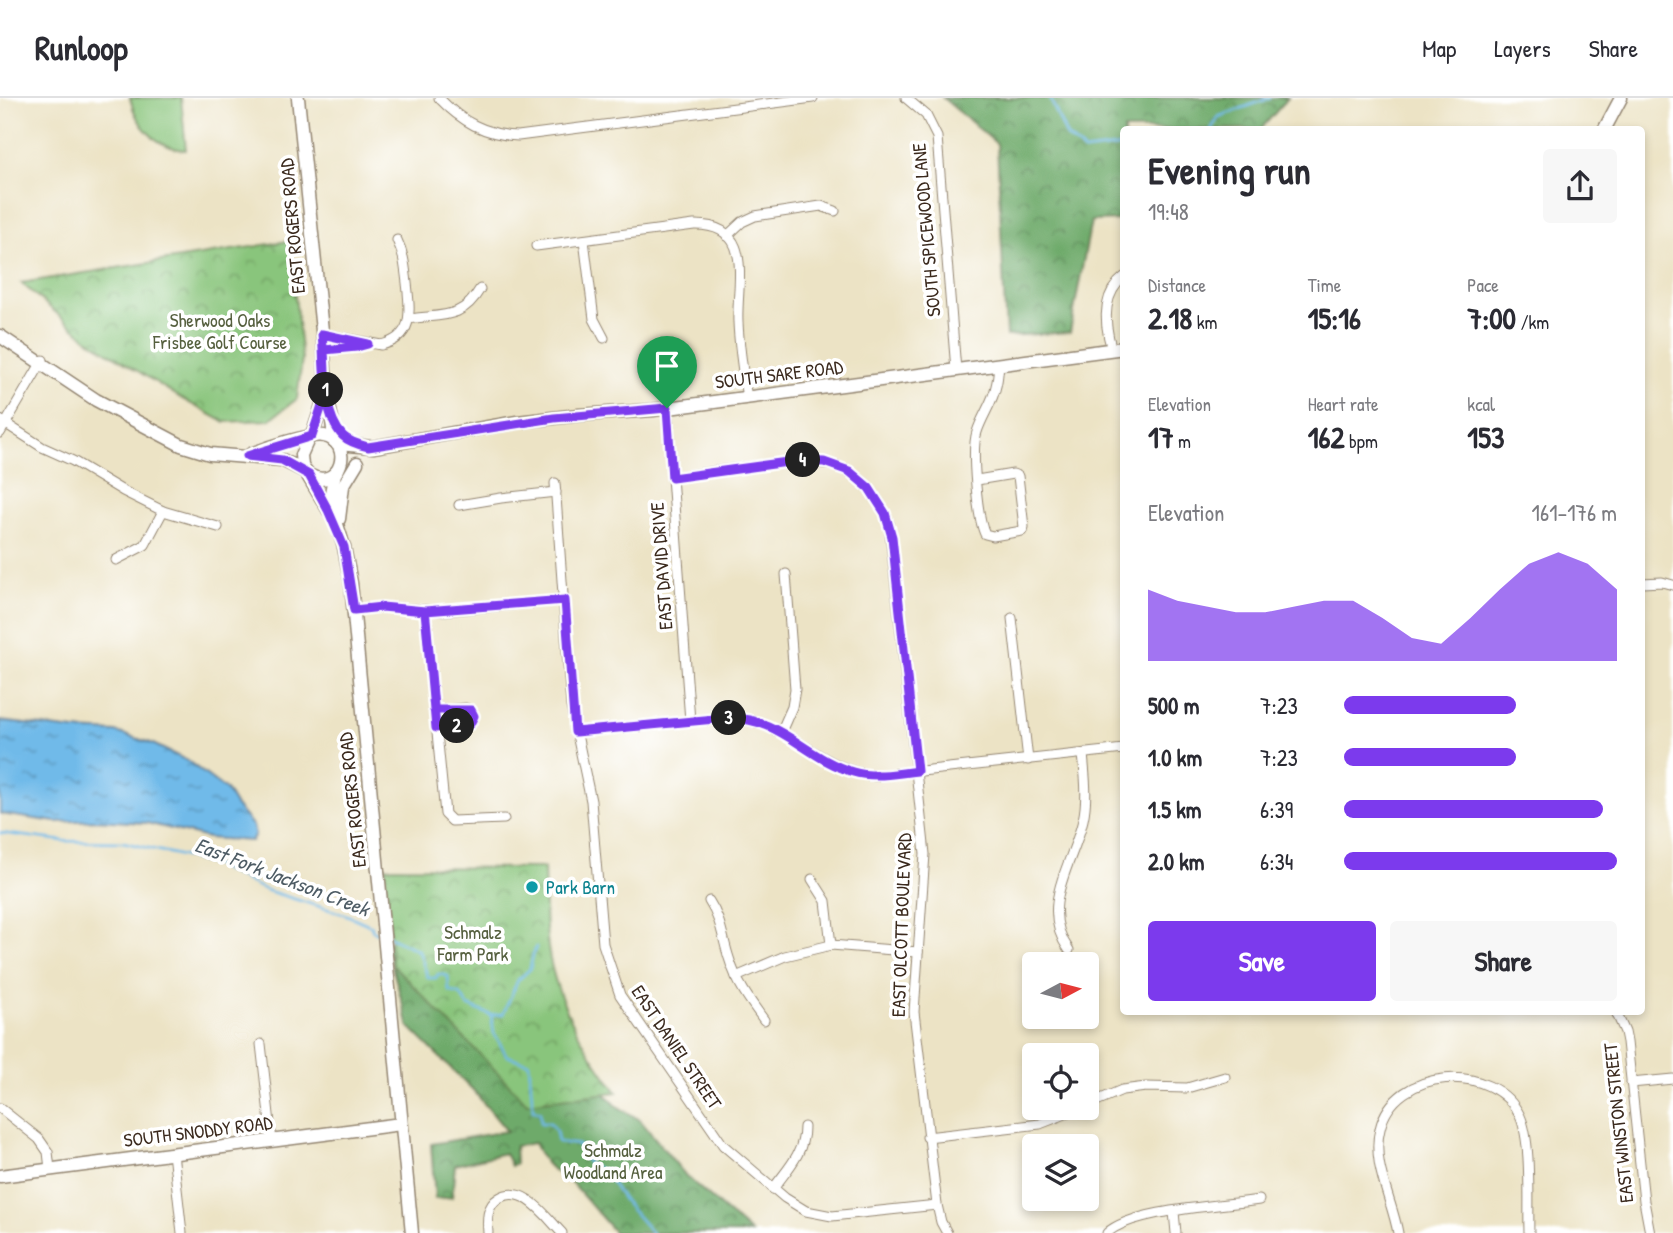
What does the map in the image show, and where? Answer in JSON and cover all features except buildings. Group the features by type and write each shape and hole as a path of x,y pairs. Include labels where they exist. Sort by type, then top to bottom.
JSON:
{"main road":[{"name":"EAST ROGERS ROAD","path":"298,98 326,393 336,442"},
{"path":"1606,126 1621,98"},
{"path":"0,327 96,400 181,445 210,454 282,460 319,479 337,472 342,455 336,442 323,435 247,456"},
{"path":"0,336 43,361"},
{"name":"SOUTH SARE ROAD","path":"336,442 368,447 517,422 667,408 1118,349"},
{"name":"EAST ROGERS ROAD","path":"311,437 326,393"},
{"path":"332,419 344,437 368,447"},
{"path":"307,473 302,466 300,455 311,437"},
{"name":"SOUTH SARE ROAD","path":"337,472 398,443"},
{"path":"344,547 339,506 345,481 357,463"},
{"name":"EAST ROGERS ROAD","path":"337,472 330,499 344,547 354,610 412,1233"},
{"name":"EAST ROGERS ROAD","path":"307,473 339,532"},
{"name":"SOUTH SNODDY ROAD","path":"0,1176 401,1124"}],"street":[{"path":"439,98 468,123 485,131 510,136 814,98"},
{"path":"730,98 731,109"},
{"name":"SOUTH SPICEWOOD LANE","path":"906,98 926,115 937,136 956,370"},
{"path":"727,236 742,222 755,216 821,206 835,211"},
{"path":"536,246 694,225 713,228 727,236 738,250 741,266 738,318 747,398"},
{"path":"322,334 381,345 396,340 404,331 409,318 404,254 397,240"},
{"path":"584,240 594,319 604,338"},
{"path":"1118,349 1107,325 1107,300 1111,290 1120,281"},
{"path":"409,318 462,310 472,303 480,289"},
{"path":"324,350 368,344"},
{"path":"43,361 2,426 73,461 163,511 218,527"},
{"path":"977,480 1013,474 1018,476 1024,527 1022,531 993,536 985,534 982,527 977,480 975,440 996,387 999,365"},
{"name":"EAST DAVID DRIVE","path":"667,408 690,721"},
{"name":"EAST OLCOTT BOULEVARD","path":"672,478 813,460 849,471 877,497 889,523 925,854 914,1012 937,1205 947,1233"},
{"name":"EAST DANIEL STREET","path":"459,505 555,487 575,732 591,801 603,944 620,995 723,1145 785,1199 806,1211 832,1216 937,1205"},
{"path":"116,560 145,545 163,511"},
{"path":"781,732 792,707 795,689 786,574"},
{"path":"1645,583 1673,584"},
{"path":"354,610 382,607 425,611 565,600"},
{"path":"425,611 444,814 452,821 504,819"},
{"path":"1012,618 1028,760"},
{"path":"434,710 466,708 471,710 474,716 470,724 436,728"},
{"path":"575,732 747,718 767,724 851,772 875,776 1120,749"},
{"path":"1069,950 1059,932 1057,901 1085,812 1083,754"},
{"path":"812,879 826,901 831,945"},
{"path":"709,901 719,916 736,977 747,998 764,1020"},
{"path":"736,977 785,956 831,945 918,952"},
{"name":"EAST WINSTON STREET","path":"1617,1015 1625,1032 1650,1233"},
{"path":"261,1044 272,1141"},
{"path":"1099,1100 1122,1090 1146,1087 1187,1088 1225,1077"},
{"path":"1398,1233 1379,1161 1378,1141 1384,1117 1409,1090 1430,1082 1461,1079 1479,1081 1500,1092 1509,1099 1521,1118 1526,1140 1529,1233"},
{"path":"1631,1083 1673,1079"},
{"path":"0,1108 39,1139 48,1152 50,1169"},
{"path":"928,1137 1040,1124 1050,1120"},
{"path":"773,1189 801,1150 804,1128"},
{"path":"173,1153 182,1233"},
{"path":"488,1233 487,1217 492,1205 502,1196 514,1194 531,1201 562,1233"},
{"path":"1107,1233 1116,1225 1132,1218 1259,1200"},
{"path":"1174,1212 1176,1233"}],"green space":[{"path":"130,98 181,98 186,150 166,145 149,134 137,118"},
{"path":"943,98 1288,98 1264,126 1120,126 1120,220 1091,221 1070,332 1006,336 997,144"},
{"name":"Sherwood Oaks Frisbee Golf Course","path":"289,241 302,359 297,399 269,420 224,422 182,399 87,339 21,283"},
{"name":"Schmalz Farm Park","path":"385,867 544,868 546,929 555,980 581,1039 617,1092 527,1103 392,964"},
{"name":"Schmalz Woodland Area","path":"385,941 571,1060 617,1106 640,1120 686,1176 751,1233 615,1233 565,1175 546,1163 534,1143 515,1146 516,1163 511,1166 505,1153 455,1165 452,1197 435,1199 431,1144 507,1131 473,1090 409,1027"}],"water":[{"path":"0,721 116,732 151,743 188,761 226,790 253,826 255,834 251,841 208,838 147,823 96,820 56,822 0,814"}],"waterway":[{"path":"1050,98 1067,137 1084,151 1120,146"},
{"path":"1213,126 1218,117 1270,98"},
{"name":"East Fork Jackson Creek","path":"0,833 64,841 123,842 186,857 214,865 265,890 347,915 372,926 372,930 379,933"},
{"name":"East Fork Jackson Creek","path":"388,936 419,951 428,978 436,978 438,974 448,976 449,991 460,994 468,1006 491,1015"},
{"name":"East Fork Jackson Creek","path":"536,947 530,969 518,980 503,1014 491,1015 494,1033 507,1056 529,1063 533,1110 540,1112 541,1123 550,1123 556,1131 558,1142 578,1145 589,1165 604,1171 624,1201 652,1233"}],"place":[{"name":"Park Barn","path":"532,887"}],"route":[{"path":"667,408 554,418 368,447 344,437 332,419 326,393 322,334 368,344 324,350 326,393 312,436 247,456 282,460 309,475 339,532 351,583 354,610 382,607 425,611 434,710 466,708 471,710 474,716 470,724 436,728 434,710 426,619 425,611 565,600 575,732 747,718 767,724 851,772 875,776 917,771 892,537 889,523 877,497 849,471 813,460 672,478 667,408"}]}
